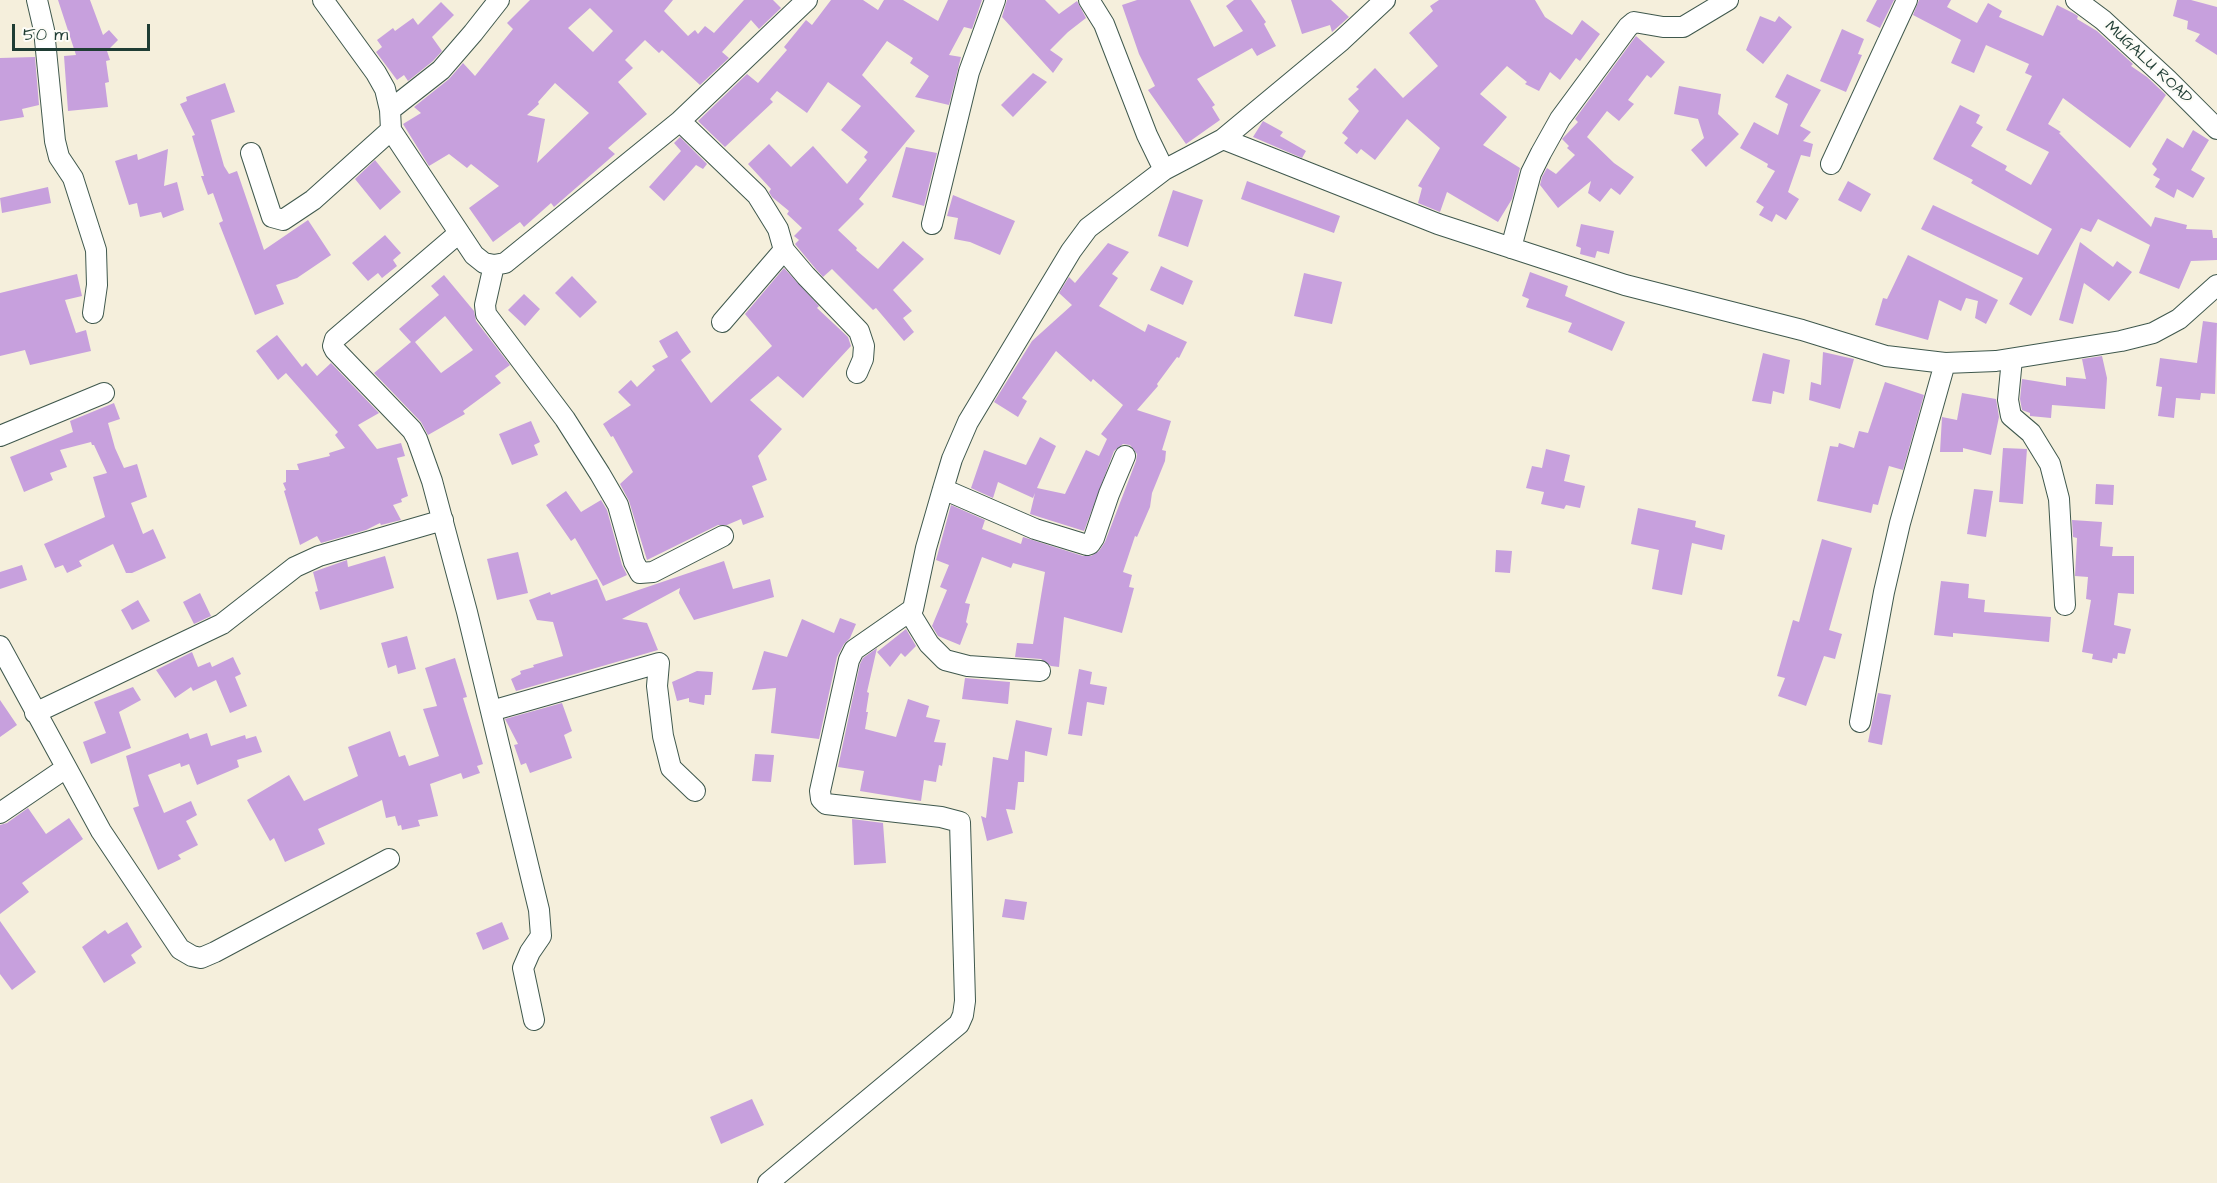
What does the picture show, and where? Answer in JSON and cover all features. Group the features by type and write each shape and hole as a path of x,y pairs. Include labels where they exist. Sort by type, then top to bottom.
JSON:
{"street":[{"path":"38,0 44,30 55,141 59,157 73,178 96,250 97,285 93,313"},
{"path":"323,0 385,89 390,110 391,130 474,255 484,263 494,266 505,263 680,121 807,0"},
{"path":"390,110 441,70 499,0"},
{"path":"932,224 969,72 995,0"},
{"path":"1089,0 1104,24 1147,135 1164,170"},
{"path":"774,1181 959,1024 963,1015 965,1001 960,822 941,817 826,804 821,799 820,791 849,660 854,650 910,613 952,459 968,422 1071,251 1088,228 1164,170 1223,139 1341,41 1385,0"},
{"path":"1511,248 1531,173 1541,153 1566,109 1628,27 1634,22 1663,27 1683,27 1728,0"},
{"path":"1831,164 1907,0"},
{"name":"MUGALU ROAD","path":"2076,0 2103,20 2168,79 2217,129"},
{"path":"680,121 757,195 778,229 784,250 859,331 864,346 863,359 857,373"},
{"path":"251,153 272,216 283,220 313,200 391,130"},
{"path":"1223,139 1438,224 1511,248 1625,285 1802,330 1886,356 1945,363 1996,361 2121,341 2153,333 2179,319 2217,285"},
{"path":"459,233 335,339 333,346 335,351 412,430 432,481 539,910 541,936 523,968 534,1020"},
{"path":"722,321 784,250"},
{"path":"494,266 485,305 486,314 565,419 600,474 618,505 634,562 640,573 653,572 723,536"},
{"path":"2012,359 2008,400 2011,416 2031,434 2050,464 2059,499 2065,604"},
{"path":"1860,722 1884,592 1900,523 1945,363"},
{"path":"0,436 104,393"},
{"path":"943,489 1035,529 1087,545 1094,538 1108,494 1125,456"},
{"path":"35,713 222,624 295,567 319,556 443,520"},
{"path":"910,613 929,644 945,660 968,666 1040,671"},
{"path":"0,646 110,846 180,949 192,956 201,958 215,952 389,859"},
{"path":"491,711 659,663 657,686 663,736 670,768 695,791"},
{"path":"0,813 66,768"}],"building":[{"path":"58,0 90,0 103,35 109,30 118,40 107,51 110,60 106,61 109,82 105,83 108,107 68,111 64,56 76,55"},
{"path":"530,0 673,0 664,11 688,36 695,30 698,34 705,26 714,33 744,0 773,0 781,8 759,29 751,20 722,52 729,58 700,85 662,50 659,53 645,40 625,60 633,68 618,82 647,114 608,148 615,154 554,207 551,203 524,227 520,222 493,242 469,208 499,186 471,164 467,168 449,154 429,166 403,124 421,113 414,107 449,79 463,63 475,76 513,29 507,23","holes":["590,8 613,31 593,52 568,28","555,83 589,113 537,163 545,119 527,115"]},
{"path":"831,0 863,0 878,10 884,0 903,0 938,21 948,0 982,0 972,29 964,27 949,55 961,57 949,105 915,97 929,76 910,63 913,58 887,41 862,75 915,131 859,199 864,204 838,230 878,269 903,241 924,259 893,290 912,311 903,318 914,332 904,341 876,308 873,310 832,269 823,277 815,268 795,244 799,240 794,236 802,228 787,214 789,211 772,197 769,192 771,189 748,164 769,144 791,167 813,146 847,184 867,160 864,157 868,152 841,130 861,106 828,82 807,113 777,91 770,99 773,102 725,147 698,121 747,74 758,83 787,50 784,47 806,20 812,25"},
{"path":"1007,0 1045,0 1059,14 1077,1 1086,18 1050,50 1063,59 1053,73 1002,17"},
{"path":"1137,0 1190,0 1214,47 1243,31 1226,6 1234,0 1251,0 1266,22 1264,24 1276,46 1257,56 1252,48 1197,79 1215,105 1212,107 1220,120 1186,144 1148,90 1155,86 1139,54 1122,5"},
{"path":"1291,0 1331,0 1349,17 1332,32 1330,25 1302,34"},
{"path":"1439,0 1535,0 1545,17 1572,35 1582,20 1600,34 1580,61 1576,58 1560,80 1550,72 1539,91 1525,84 1527,82 1507,66 1480,94 1507,117 1483,145 1520,168 1512,199 1498,222 1447,192 1440,212 1418,203 1422,188 1418,186 1440,148 1407,119 1375,160 1361,149 1357,154 1344,143 1348,138 1342,133 1359,111 1348,99 1359,89 1356,87 1375,68 1403,98 1438,66 1409,33 1433,11 1430,6"},
{"path":"1877,0 1894,0 1880,28 1866,21"},
{"path":"1919,0 1951,0 1947,7 1977,23 1988,3 2002,11 1999,17 2043,36 2057,5 2078,16 2077,19 2097,31 2133,64 2131,66 2166,95 2130,148 2063,98 2048,124 2061,132 2059,133 2151,227 2155,217 2187,225 2186,229 2212,230 2213,238 2217,238 2217,260 2191,261 2179,289 2139,273 2150,245 2098,219 2091,232 2081,228 2031,316 2009,304 2023,278 1921,229 1933,205 2038,255 2052,229 1971,183 1973,180 1933,159 1960,105 1980,115 1976,123 1983,127 1971,146 2007,166 2005,170 2031,185 2049,152 2006,130 2032,76 2025,73 2029,64 1986,45 1974,73 1951,63 1961,40 1913,15"},
{"path":"2177,0 2191,0 2217,7 2217,55 2195,41 2200,34 2187,29 2188,21 2173,16"},
{"path":"441,2 454,15 432,37 442,51 408,81 404,75 397,80 376,52 382,47 377,40 393,28 395,31 413,18 418,25"},
{"path":"1760,16 1775,22 1779,16 1792,27 1763,64 1746,50"},
{"path":"1842,29 1864,39 1858,54 1862,55 1846,92 1820,81"},
{"path":"1636,36 1665,62 1651,78 1647,75 1628,100 1634,104 1619,121 1607,111 1587,137 1614,163 1634,177 1620,195 1611,188 1600,202 1588,193 1591,181 1558,208 1540,185 1542,177 1547,168 1556,174 1575,155 1562,139 1578,122 1575,119"},
{"path":"35,57 39,105 22,109 24,117 0,121 0,58"},
{"path":"1033,73 1047,82 1013,117 1001,105"},
{"path":"1787,74 1821,90 1800,126 1811,132 1803,141 1813,144 1810,157 1801,155 1788,192 1799,199 1786,220 1776,214 1772,222 1759,215 1764,207 1756,202 1775,171 1767,167 1768,164 1740,148 1754,122 1778,135 1788,104 1775,97"},
{"path":"225,83 235,112 211,120 224,166 229,174 237,171 264,250 308,220 331,255 297,278 276,285 284,304 255,315 219,223 223,221 213,193 208,195 201,176 204,176 192,136 195,135 180,104 187,101 186,97"},
{"path":"1679,86 1721,94 1718,114 1739,134 1706,167 1691,150 1704,138 1698,119 1674,114"},
{"path":"1263,121 1283,132 1280,136 1306,151 1302,158 1253,137"},
{"path":"2193,130 2209,140 2191,170 2205,178 2193,198 2177,189 2174,198 2155,187 2160,179 2153,175 2157,169 2152,164 2167,138 2183,148"},
{"path":"680,137 707,164 703,169 696,165 664,201 649,187 681,151 674,143"},
{"path":"906,147 937,153 924,206 892,197"},
{"path":"168,149 164,186 177,182 184,210 163,218 161,212 140,217 137,203 129,205 115,161 137,154 138,160"},
{"path":"375,160 401,192 380,210 355,179"},
{"path":"1247,181 1340,216 1334,233 1241,199"},
{"path":"1848,181 1871,194 1861,212 1838,200"},
{"path":"48,187 51,203 2,213 0,198"},
{"path":"1173,190 1203,200 1188,247 1158,236"},
{"path":"953,195 1015,221 1000,255 970,242 954,239 958,218 947,216"},
{"path":"1581,224 1614,231 1609,254 1597,251 1595,258 1580,254 1581,248 1576,246"},
{"path":"385,235 401,253 393,260 397,266 382,278 378,273 368,281 352,263"},
{"path":"2080,242 2113,267 2117,261 2132,272 2109,301 2084,283 2073,324 2059,320"},
{"path":"1108,243 1129,252 1112,274 1118,278 1099,306 1145,332 1148,324 1187,342 1179,358 1177,357 1157,384 1158,386 1137,410 1171,421 1162,450 1166,451 1165,461 1152,493 1150,507 1137,537 1135,536 1123,572 1132,575 1129,587 1134,588 1122,633 1064,617 1059,667 1051,666 1041,659 1015,657 1017,643 1033,644 1045,572 1013,563 1011,568 982,557 965,603 970,604 966,622 968,624 960,645 938,636 932,626 947,590 940,587 949,565 936,560 951,505 985,520 982,529 1021,544 1023,537 1083,556 1091,556 1099,551 1105,542 1136,461 1137,454 1130,445 1123,444 1114,451 1084,531 1030,514 1035,493 1033,498 998,482 993,498 971,488 984,450 1026,465 1040,437 1056,446 1037,488 1065,494 1086,450 1099,456 1107,439 1101,434 1123,405 1093,379 1091,382 1056,351 1022,398 1027,401 1018,417 994,402 1032,341 1072,305 1059,293 1069,277 1075,283"},
{"path":"1908,255 1998,300 1986,324 1975,318 1978,301 1966,298 1961,311 1939,300 1928,340 1875,325 1883,298 1887,299"},
{"path":"1161,266 1193,281 1183,305 1150,290"},
{"path":"784,268 819,306 817,308 848,337 851,346 803,398 778,376 750,400 782,429 758,456 767,480 752,486 764,517 743,525 741,519 727,525 718,525 647,560 629,501 620,484 633,472 613,436 611,437 603,424 631,405 618,392 631,380 637,387 655,370 652,366 668,357 659,341 677,331 691,352 681,360 711,403 772,346 745,314"},
{"path":"1530,272 1568,286 1565,296 1625,322 1612,351 1568,332 1572,323 1526,307 1529,299 1522,296"},
{"path":"1304,273 1342,282 1332,324 1294,316"},
{"path":"77,274 82,296 65,300 76,333 86,330 91,351 30,365 25,350 0,356 0,293"},
{"path":"444,275 474,311 476,321 510,365 495,376 501,383 463,411 465,414 428,435 421,422 374,373 411,342 399,329 439,295 431,286","holes":["445,316 473,350 441,373 415,342"]},
{"path":"572,276 597,302 580,318 555,293"},
{"path":"524,294 540,309 525,326 508,310"},
{"path":"2203,321 2217,323 2215,394 2201,393 2200,400 2176,398 2174,418 2158,416 2162,387 2156,386 2160,358 2197,363"},
{"path":"277,335 302,367 306,363 317,376 331,363 379,413 358,425 377,449 401,443 405,456 397,458 408,496 401,499 402,502 393,505 401,520 381,525 380,523 366,530 321,543 317,536 300,545 284,491 286,490 283,483 286,482 286,470 299,470 297,464 330,456 329,453 345,448 335,435 338,432 286,373 278,380 256,351"},
{"path":"1823,352 1854,359 1840,409 1809,400 1811,382 1821,385"},
{"path":"1763,353 1790,360 1784,394 1773,391 1771,404 1752,401"},
{"path":"2102,356 2107,378 2105,409 2052,405 2051,418 2030,416 2030,413 2022,410 2020,399 2022,379 2066,386 2066,377 2086,379 2082,359"},
{"path":"1885,382 1924,395 1903,470 1889,466 1878,505 1873,504 1871,513 1817,501 1830,446 1838,447 1839,443 1854,448 1859,431 1868,433"},
{"path":"1962,393 1996,399 1999,417 1991,455 1963,448 1963,452 1940,452 1942,417 1957,420"},
{"path":"114,403 120,419 108,423 115,448 124,468 137,464 147,497 131,503 143,534 153,529 166,558 132,573 126,573 113,544 79,561 82,566 67,573 63,565 55,568 44,544 105,517 93,477 107,473 94,445 91,442 60,450 67,467 50,473 53,480 24,492 10,457 73,432 70,421"},
{"path":"531,421 540,442 534,445 538,455 512,465 499,434"},
{"path":"2003,448 2027,449 2023,504 1999,502"},
{"path":"1546,449 1570,455 1564,481 1585,486 1580,508 1566,505 1564,509 1541,504 1544,492 1526,488 1532,466 1542,468"},
{"path":"2096,484 2114,485 2113,505 2095,504"},
{"path":"1974,489 1993,491 1986,537 1967,534"},
{"path":"566,491 581,512 601,500 607,510 622,565 627,575 603,586 575,538 571,541 546,505"},
{"path":"1638,508 1696,521 1695,527 1725,535 1722,550 1692,543 1682,595 1652,589 1659,550 1631,544"},
{"path":"2072,520 2102,522 2100,546 2113,547 2112,556 2134,556 2134,594 2118,593 2114,625 2131,629 2125,654 2118,653 2117,659 2113,658 2112,663 2092,659 2093,654 2082,652 2091,600 2086,599 2088,577 2075,576 2077,538 2073,537"},
{"path":"1822,539 1852,548 1829,630 1842,634 1835,659 1824,656 1806,706 1778,696 1785,678 1777,676 1793,620 1799,622"},
{"path":"1496,550 1512,551 1510,573 1495,572"},
{"path":"518,552 528,593 497,600 487,559"},
{"path":"385,556 394,588 320,610 313,572 347,560 348,567"},
{"path":"724,561 733,589 770,579 774,597 694,620 679,593 680,588 622,619 647,623 658,650 516,691 511,679 521,674 520,671 563,656 553,622 537,620 529,600 597,579 606,601"},
{"path":"22,565 27,580 0,589 0,572"},
{"path":"1941,581 1969,584 1968,598 1985,600 1984,612 2051,617 2049,642 1953,633 1953,637 1934,635"},
{"path":"200,593 211,616 194,624 183,602"},
{"path":"138,600 150,621 132,630 121,610"},
{"path":"840,618 856,624 837,657 819,739 771,733 776,688 752,690 764,651 787,657 802,619 834,633"},
{"path":"906,629 916,646 905,657 901,653 890,667 877,652"},
{"path":"407,636 416,669 398,674 396,665 388,668 381,643"},
{"path":"877,648 867,692 869,693 866,712 868,712 865,729 896,737 908,699 929,706 926,717 940,720 934,742 946,743 942,766 939,765 936,782 924,780 921,801 860,791 864,771 838,767 860,664 863,658"},
{"path":"192,652 198,667 210,662 212,667 233,657 241,674 235,677 247,706 230,713 216,680 193,691 191,687 175,698 156,670"},
{"path":"455,658 467,697 463,698 483,764 477,766 480,773 463,779 461,773 430,784 438,816 418,820 420,826 402,830 395,816 386,818 382,800 318,829 325,844 285,862 274,838 270,841 247,800 289,775 304,801 358,776 348,747 390,731 399,757 405,755 409,766 439,756 423,709 437,706 425,668"},
{"path":"1079,669 1092,672 1090,684 1107,687 1104,705 1087,702 1082,736 1068,734"},
{"path":"697,671 713,672 711,695 705,695 704,705 689,702 689,698 677,701 672,682"},
{"path":"965,678 1010,682 1008,704 962,699"},
{"path":"133,687 141,700 119,712 131,748 91,764 83,742 106,733 94,702"},
{"path":"1878,693 1891,695 1882,745 1868,742"},
{"path":"0,700 17,725 0,737"},
{"path":"562,703 572,731 564,735 572,758 530,773 526,763 521,765 514,745 518,744 505,719"},
{"path":"1016,720 1052,728 1047,756 1025,751 1024,782 1018,782 1015,810 1006,809 1013,833 987,841 981,816 986,818 993,757 1008,760"},
{"path":"188,733 190,739 207,733 211,746 245,735 246,739 256,736 262,752 237,760 239,767 197,785 189,764 181,767 180,763 148,775 164,813 191,801 197,815 186,821 198,845 178,855 181,859 158,870 133,808 139,806 126,756"},
{"path":"755,754 774,755 771,782 752,781"},
{"path":"28,808 46,834 69,818 83,839 22,883 29,892 0,914 0,825 7,823"},
{"path":"852,819 883,823 886,863 854,865"},
{"path":"1005,899 1027,902 1024,920 1002,917"},
{"path":"0,921 36,972 12,990 0,974"},
{"path":"127,922 142,947 131,955 136,963 104,983 82,947 105,930 108,934"},
{"path":"502,922 509,939 483,950 476,933"},
{"path":"752,1099 764,1125 721,1144 710,1117"}]}
